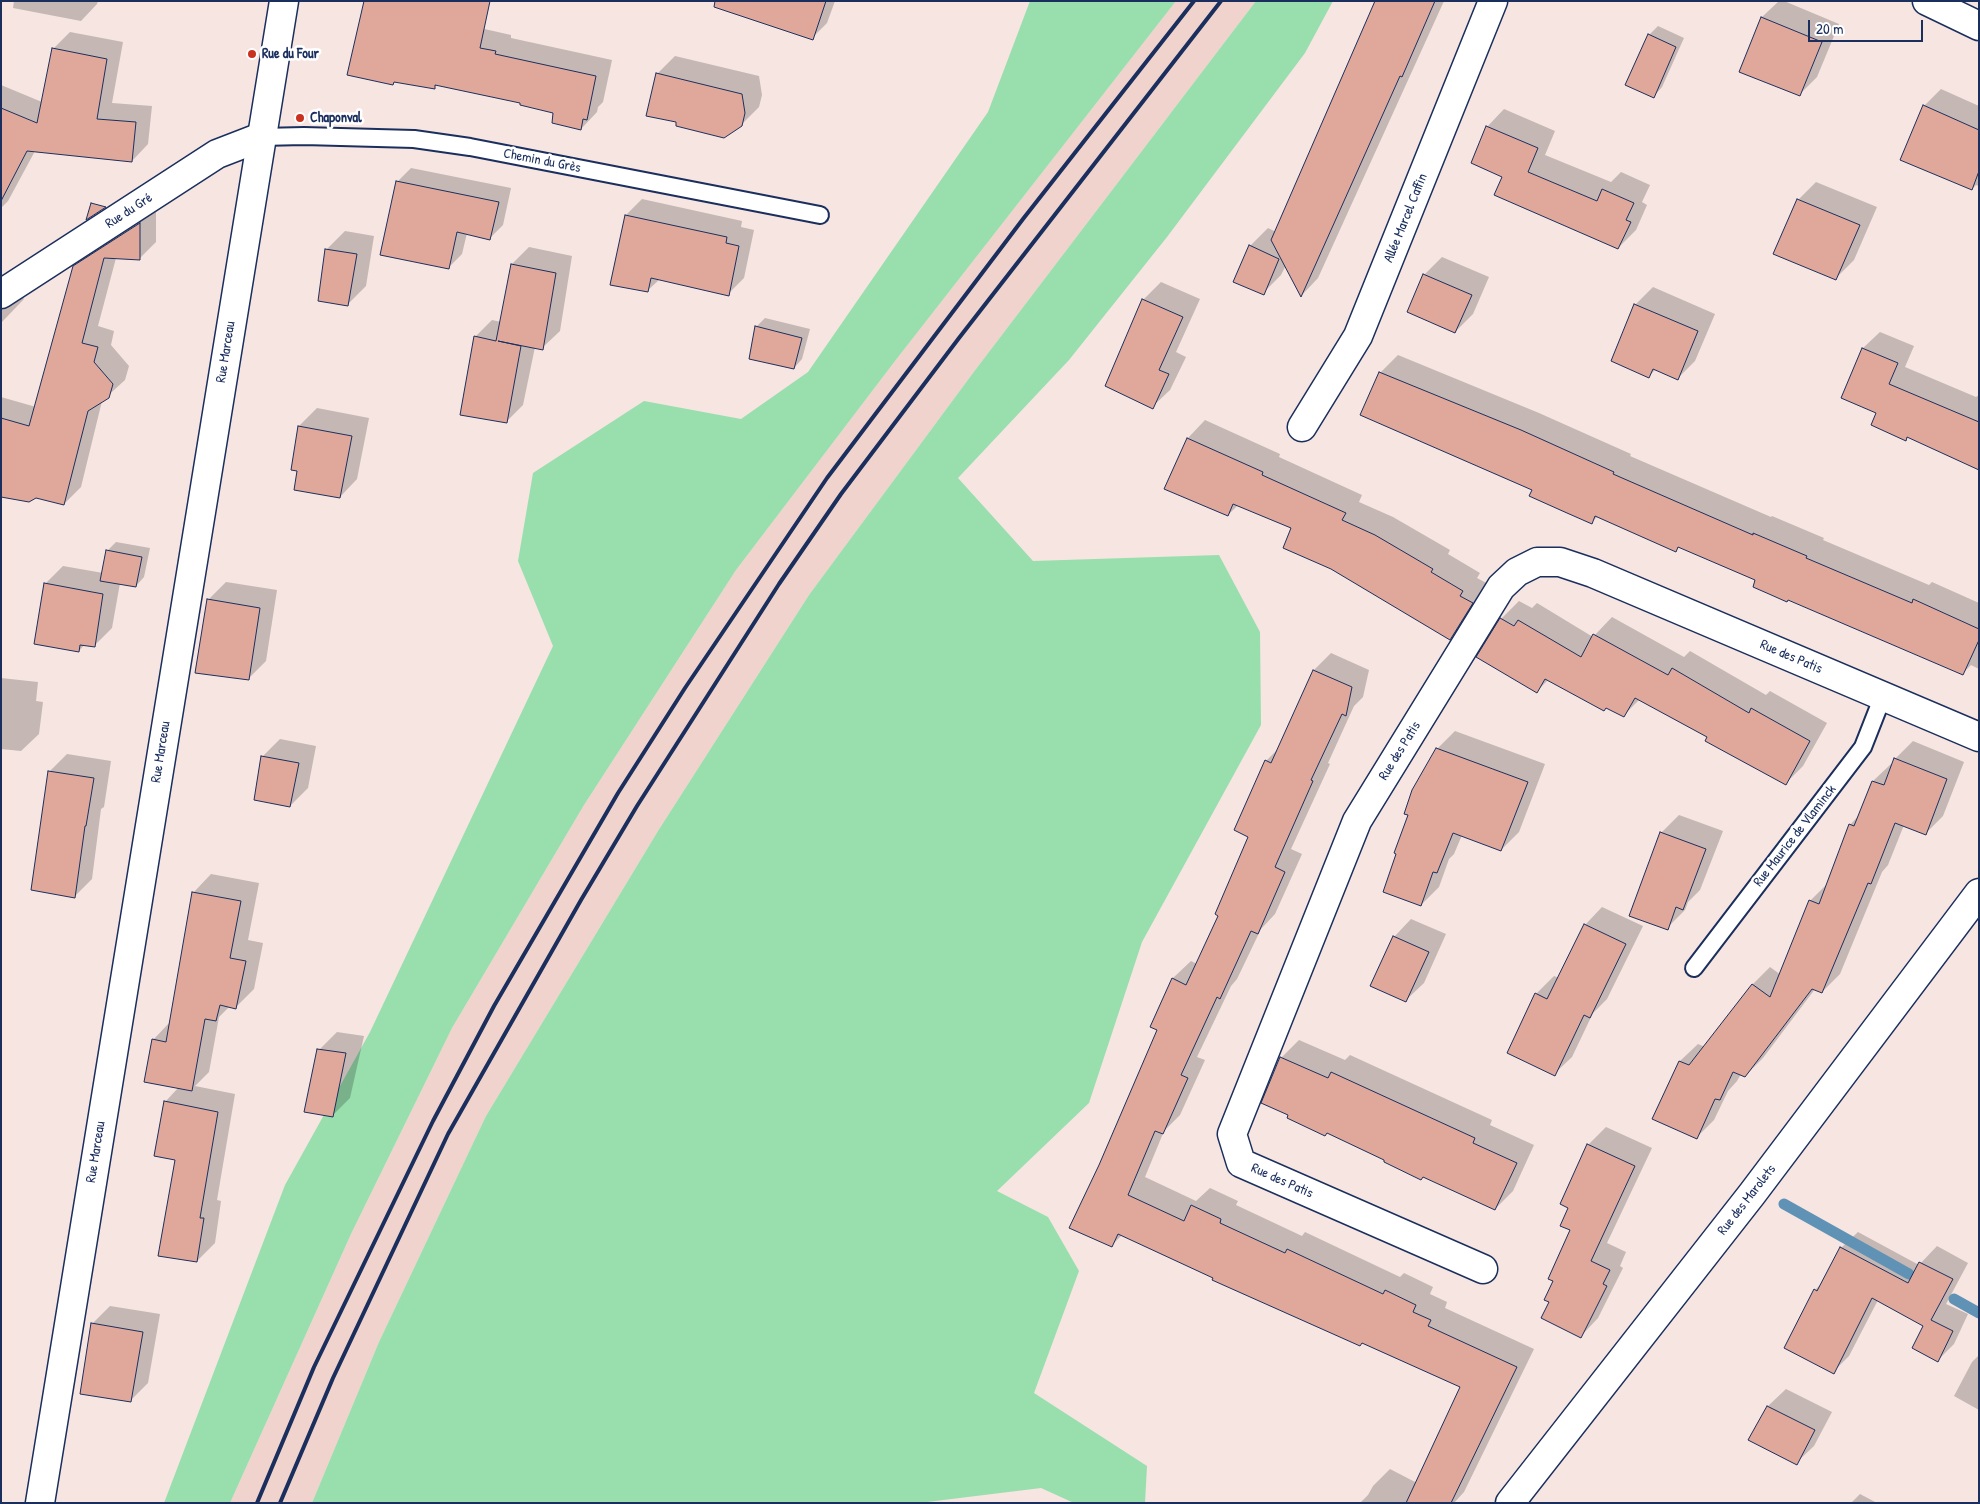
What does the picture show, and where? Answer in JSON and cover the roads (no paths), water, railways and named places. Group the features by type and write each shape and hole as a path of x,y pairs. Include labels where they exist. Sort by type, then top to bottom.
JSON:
{"street":[{"name":"Rue Marceau","path":"40,1503 284,1"},
{"name":"Allée Marcel Caffin","path":"1302,427 1358,336 1492,1"},
{"path":"1927,1 1979,26"},
{"name":"Rue du Gré","path":"1,294 217,154 261,137"},
{"name":"Rue des Patis","path":"1483,1269 1241,1163 1232,1134 1357,821 1501,587 1517,572 1537,562 1560,562 1593,572 1979,737"},
{"name":"Rue des Marolets","path":"1510,1503 1752,1194 1979,893"}],"lane":[{"name":"Chemin du Grès","path":"261,137 304,136 414,139 470,147 820,215"},
{"name":"Rue Maurice de Vlaminck","path":"1694,968 1863,747 1883,696"}],"waterway":[{"path":"1784,1204 1909,1274"},
{"path":"1954,1299 1979,1313"}],"railway":[{"path":"257,1503 314,1367 433,1121 494,1006 618,793 685,688 827,478 1023,219 1194,1"},
{"path":"280,1503 333,1378 448,1134 581,900 637,806 779,584 841,494 959,338 1221,1"}],"place":[{"name":"Rue du Four","path":"252,54"},
{"name":"Chaponval","path":"300,118"}]}
